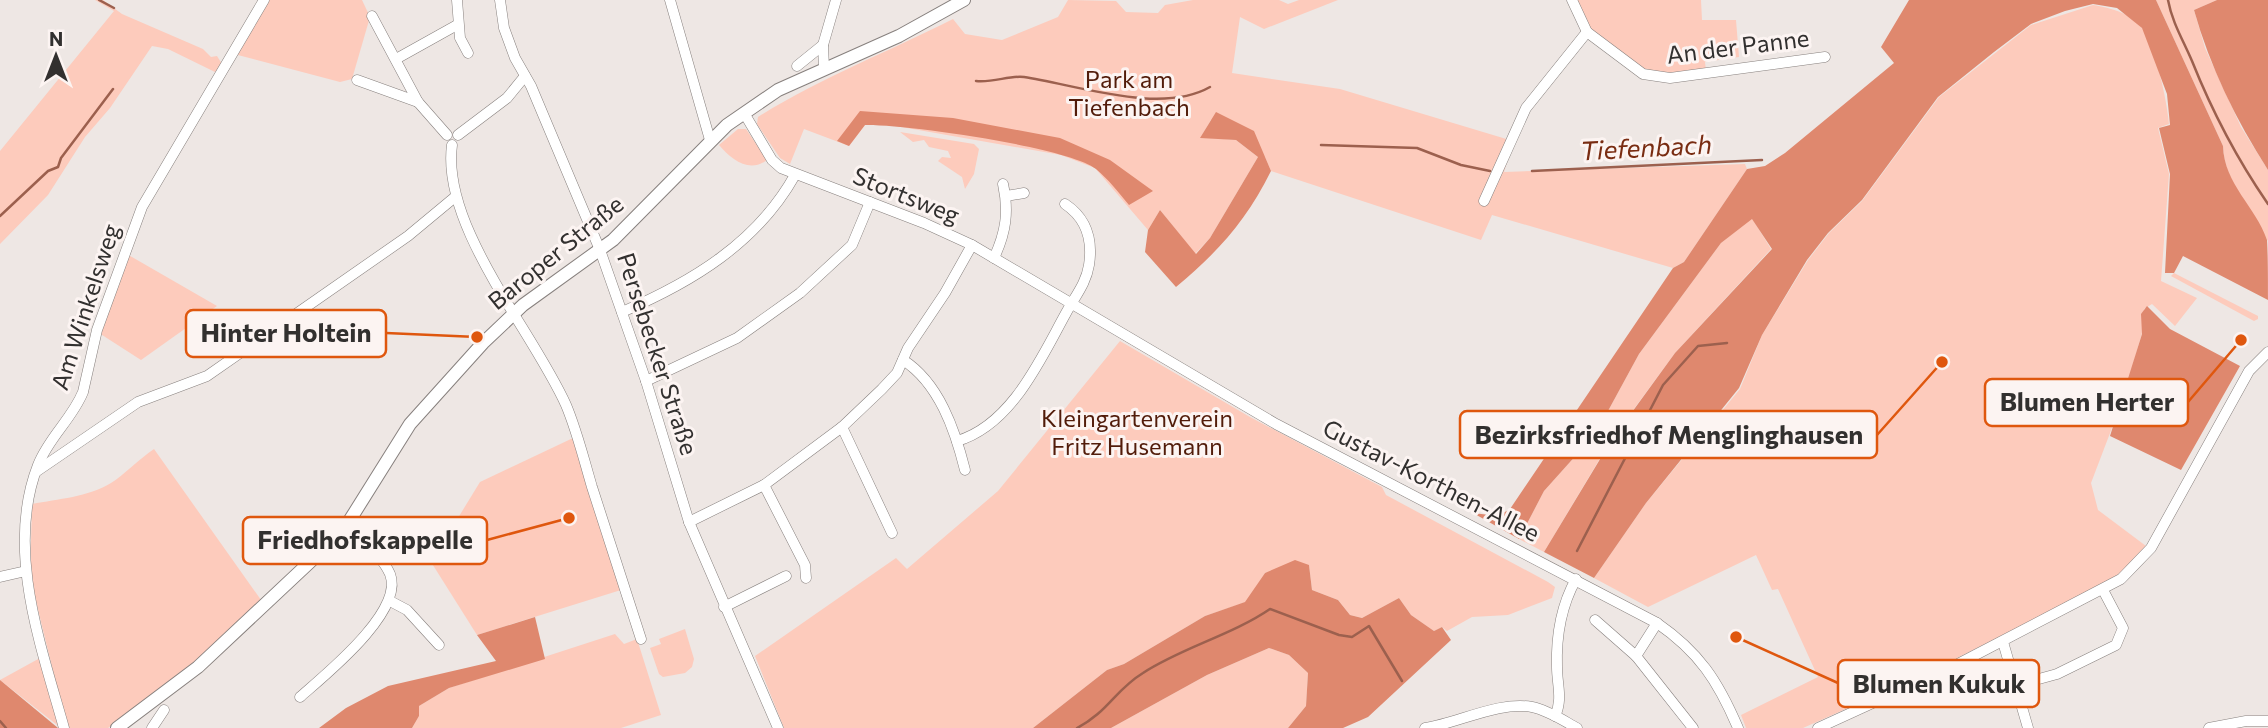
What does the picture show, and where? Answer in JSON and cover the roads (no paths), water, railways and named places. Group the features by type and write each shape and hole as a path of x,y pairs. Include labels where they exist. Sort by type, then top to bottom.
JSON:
{"main road":[{"name":"Baroper Straße","path":"120,727 198,667 348,523 410,425 513,313 600,250 710,140 778,90 899,36 964,0"}],"street":[{"name":"Am Winkelsweg","path":"64,728 26,571 25,524 34,474 49,441 76,407 83,392 109,293 149,192 264,0"},
{"path":"457,0 457,24 468,53"},
{"name":"Persebecker Straße","path":"500,0 507,39 600,250 646,382 689,522 778,728"},
{"path":"670,0 710,140"},
{"path":"824,68 823,44 836,0"},
{"path":"1484,201 1526,108 1587,32 1572,0"},
{"path":"372,16 418,103 453,139"},
{"path":"396,59 457,24"},
{"name":"An der Panne","path":"1587,32 1632,68 1660,79 1825,57"},
{"path":"797,66 823,44"},
{"path":"525,76 507,98 453,139 450,178 455,197 505,303 539,352 567,407 641,639"},
{"path":"357,80 418,103"},
{"name":"Stortsweg","path":"744,113 772,160 794,175 925,223 994,258 1071,303"},
{"path":"622,312 659,296 746,240 780,201 794,175"},
{"path":"994,258 1004,234 1006,196 1003,184"},
{"path":"1006,196 1024,193"},
{"path":"34,474 138,402 159,391 207,376 391,248 455,197"},
{"path":"646,382 737,338 800,293 852,245 870,202"},
{"path":"957,441 973,436 1007,406 1027,381 1087,276 1089,242 1085,224 1065,204"},
{"path":"689,522 764,485 842,427 882,390 972,246"},
{"name":"Gustav-Korthen-Allee","path":"1071,303 1276,425 1657,622 1696,653 1719,687 1738,728"},
{"path":"1818,728 2003,642 2104,590 2134,568 2151,548 2249,371 2268,352"},
{"path":"903,360 918,369 932,390 957,441 965,470"},
{"path":"842,427 892,533"},
{"path":"764,485 805,565 806,578"},
{"path":"300,697 347,657 390,601 392,584 389,572 348,523"},
{"path":"0,577 26,571"},
{"path":"724,607 786,576"},
{"path":"1555,716 1560,703 1556,667 1560,621 1576,579"},
{"path":"2017,685 2057,674 2116,645 2123,628 2104,590"},
{"path":"390,601 407,610 439,645"},
{"path":"1595,620 1636,656 1693,728"},
{"path":"1636,656 1657,622"},
{"path":"2003,642 2028,728"},
{"path":"1425,728 1440,727 1503,708 1520,706 1535,707 1577,728"},
{"path":"152,728 164,710"},
{"path":"2209,728 2268,721"}],"waterway":[{"path":"99,0 114,8"},
{"path":"2168,0 2175,23 2217,116 2268,204"},
{"name":"Tiefenbach","path":"976,81 1024,77 1119,96 1144,98 1190,95 1210,87"},
{"path":"0,216 48,171 58,167 61,158 113,89"},
{"name":"Tiefenbach","path":"1321,145 1417,148 1461,165 1490,171"},
{"name":"Tiefenbach","path":"1532,171 1762,160"},
{"path":"1577,551 1663,385 1698,346 1727,343"},
{"path":"1077,728 1088,722 1143,673 1270,609 1339,635 1352,637 1369,626 1402,681"},
{"path":"0,721 6,728"}],"place":[{"name":"Hinter Holtein","path":"477,337"},
{"name":"Blumen Herter","path":"2241,340"},
{"name":"Bezirksfriedhof Menglinghausen","path":"1942,362"},
{"name":"Friedhofskappelle","path":"569,518"},
{"name":"Blumen Kukuk","path":"1736,637"}],"park label":[{"name":"Park am Tiefenbach","path":"1129,94"},
{"name":"Kleingartenverein Fritz Husemann","path":"1137,433"}]}
